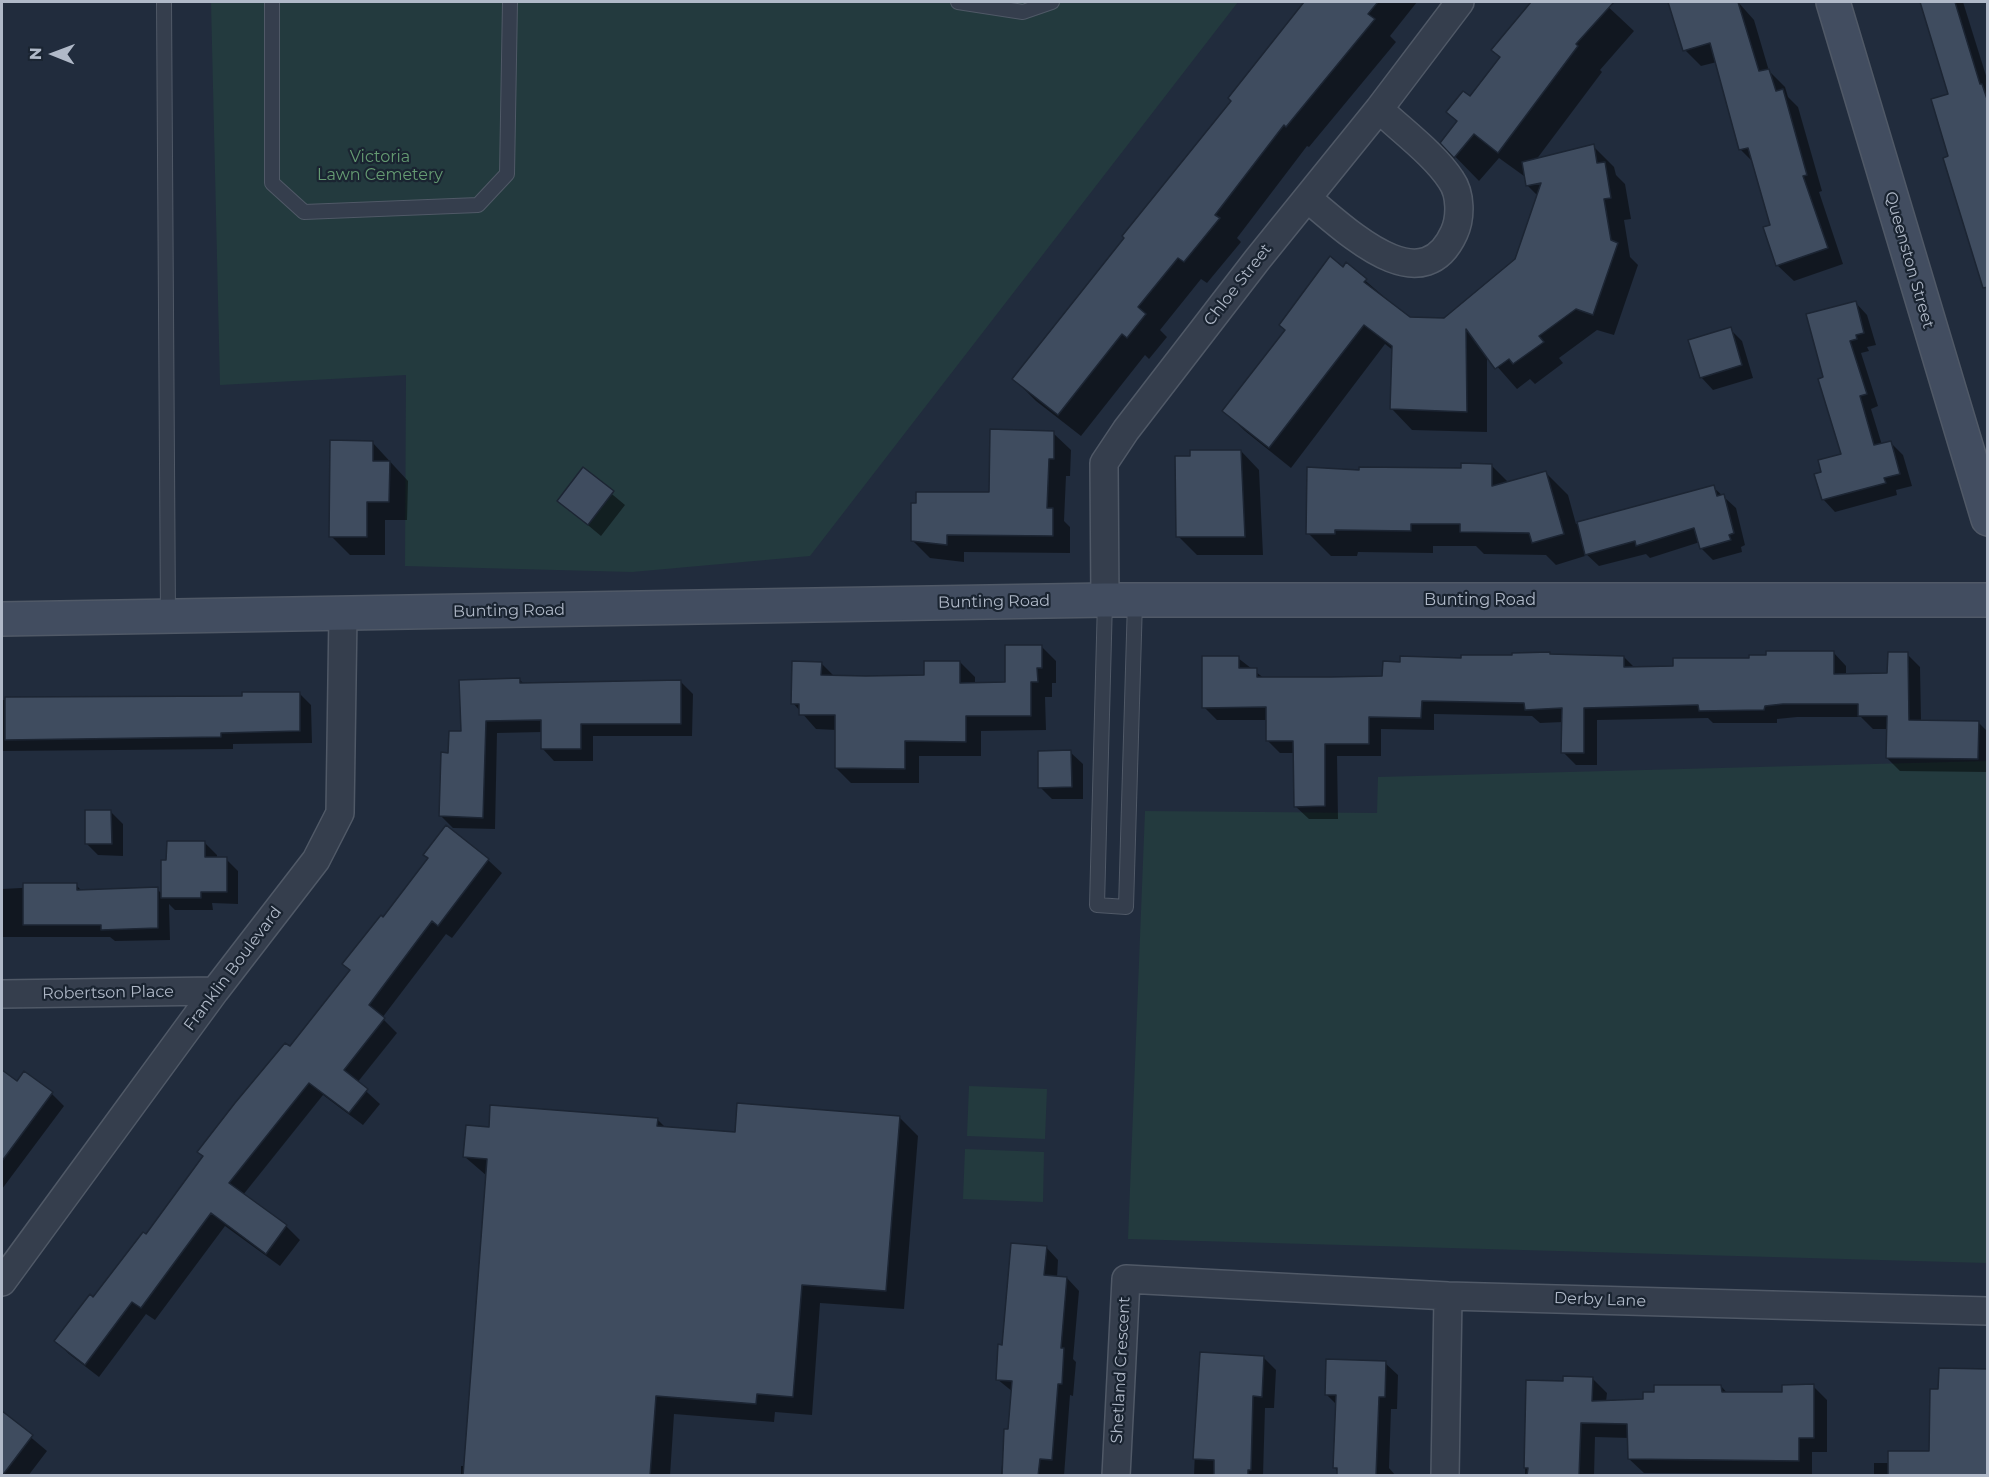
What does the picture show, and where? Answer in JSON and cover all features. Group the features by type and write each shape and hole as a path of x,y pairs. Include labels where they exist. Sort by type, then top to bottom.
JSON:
{"main road":[{"name":"Queenston Street","path":"1833,2 1988,519"},
{"name":"Bunting Road","path":"2,619 1120,600 1988,600"}],"street":[{"name":"Chloe Street","path":"1120,600 1104,463 1126,430 1257,260 1379,109 1460,2"},
{"path":"1308,199 1376,253 1405,263 1428,261 1445,249 1455,232 1460,211 1453,181 1379,109"},
{"name":"Franklin Boulevard","path":"2,1282 215,991 316,860 340,813 343,614"},
{"name":"Robertson Place","path":"2,994 215,991"},
{"name":"Shetland Crescent","path":"1116,1476 1126,1279 1212,1283"},
{"name":"Derby Lane","path":"1212,1283 1448,1296 1988,1311"},
{"path":"1445,1476 1448,1296"}],"lane":[{"path":"164,2 168,616"},
{"path":"272,2 272,183 304,212 478,206 507,174 510,2"},
{"path":"958,2 1023,12 1052,2"},
{"path":"1120,600 1126,907 1096,904 1120,600"}],"green space":[{"name":"Victoria Lawn Cemetery","path":"211,2 1238,2 810,556 632,572 405,566 406,375 220,385"},
{"path":"1987,761 1987,1263 1128,1239 1145,811 1377,813 1378,777"},
{"path":"969,1086 1047,1089 1045,1139 967,1136"},
{"path":"965,1149 1044,1152 1043,1202 963,1199"}],"building":[{"path":"1304,2 1378,2 1368,14 1375,19 1286,127 1284,125 1215,215 1220,218 1184,262 1178,258 1138,307 1146,314 1127,338 1122,334 1058,415 1012,379 1124,238 1122,236 1231,101 1228,98"},
{"path":"1531,2 1614,2 1576,44 1578,46 1498,153 1474,134 1454,158 1440,143 1457,121 1446,112 1463,91 1470,96 1500,57 1491,50"},
{"path":"1668,2 1738,2 1759,71 1769,69 1776,91 1783,89 1807,175 1803,176 1828,248 1776,266 1763,227 1770,225 1748,148 1739,150 1710,43 1683,51"},
{"path":"1920,2 1955,2 1980,84 1982,84 1988,102 1988,287 1983,288 1943,158 1948,156 1931,99 1948,94"},
{"path":"1594,144 1597,163 1605,162 1611,198 1604,199 1611,240 1618,243 1593,315 1576,309 1539,336 1544,342 1513,364 1509,359 1495,369 1466,329 1467,412 1390,409 1392,346 1364,325 1269,448 1222,411 1285,330 1279,325 1330,256 1343,267 1346,262 1367,279 1364,282 1410,317 1444,318 1515,259 1541,183 1526,186 1522,162"},
{"path":"1856,301 1864,333 1856,335 1857,339 1850,341 1867,394 1860,396 1874,445 1891,441 1900,474 1884,478 1886,483 1822,500 1814,474 1821,472 1818,460 1841,454 1818,379 1823,377 1806,314"},
{"path":"1731,327 1742,365 1700,378 1688,340"},
{"path":"990,429 1054,431 1054,459 1049,459 1047,508 1053,508 1053,536 947,535 947,545 911,541 911,503 916,503 916,492 989,492"},
{"path":"330,440 373,441 373,461 390,461 389,502 367,502 367,537 329,537"},
{"path":"1190,450 1241,450 1245,537 1176,537 1175,456 1190,456"},
{"path":"1461,463 1492,464 1492,486 1546,471 1564,534 1532,543 1529,533 1460,532 1460,524 1411,524 1411,531 1335,530 1335,534 1306,534 1307,467 1359,470 1359,467 1461,468"},
{"path":"583,467 614,491 588,525 557,501"},
{"path":"1714,485 1717,496 1724,494 1734,533 1729,535 1731,540 1700,549 1694,528 1636,546 1635,541 1585,555 1577,522"},
{"path":"1005,645 1042,645 1042,668 1037,668 1038,682 1031,682 1031,716 966,716 966,742 905,741 905,769 835,768 835,715 799,715 799,704 791,704 792,661 822,662 821,675 866,676 924,675 924,661 960,661 960,683 1005,682"},
{"path":"1766,651 1834,651 1834,674 1887,673 1888,652 1908,652 1909,720 1979,721 1978,759 1886,758 1887,716 1858,716 1858,704 1783,704 1765,706 1764,710 1699,711 1698,705 1584,708 1584,753 1561,753 1562,708 1525,710 1524,703 1422,701 1421,718 1369,717 1369,744 1325,744 1325,806 1294,807 1293,741 1266,741 1266,707 1202,708 1202,656 1239,656 1239,668 1257,668 1257,677 1331,677 1382,676 1383,661 1400,662 1400,656 1461,658 1461,655 1550,652 1550,654 1624,656 1624,667 1673,666 1673,658 1749,658 1749,655 1766,655"},
{"path":"520,678 520,683 681,680 681,724 581,724 581,749 541,749 541,720 486,721 483,818 439,816 441,752 448,753 449,731 461,731 459,680"},
{"path":"242,692 300,692 300,731 221,733 221,737 5,740 5,697 242,696"},
{"path":"1071,750 1072,787 1038,788 1038,751"},
{"path":"85,810 111,810 112,844 85,844"},
{"path":"446,825 489,859 438,926 432,921 369,1005 385,1018 344,1070 368,1089 349,1113 309,1083 229,1183 287,1225 266,1254 211,1213 141,1308 132,1302 85,1365 54,1341 90,1294 93,1297 143,1232 146,1234 203,1156 197,1152 235,1103 285,1043 290,1046 350,970 342,964 381,915 383,917 428,858 423,855"},
{"path":"167,841 205,841 205,857 227,857 227,892 201,892 201,898 161,898 161,860 166,860"},
{"path":"23,883 77,883 77,890 158,887 158,928 101,930 101,925 23,925"},
{"path":"2,1070 17,1081 24,1071 53,1092 2,1161"},
{"path":"737,1103 900,1116 886,1291 802,1285 793,1397 757,1394 756,1404 656,1396 650,1476 463,1476 487,1159 463,1157 466,1125 489,1127 490,1105 658,1118 657,1126 735,1132"},
{"path":"1011,1243 1047,1246 1044,1275 1067,1277 1061,1348 1064,1348 1062,1384 1058,1384 1052,1460 1040,1459 1038,1476 1002,1476 1004,1429 1008,1429 1012,1381 996,1380 998,1344 1002,1345"},
{"path":"1200,1352 1264,1356 1262,1397 1253,1396 1251,1470 1248,1470 1248,1476 1214,1476 1214,1460 1193,1459"},
{"path":"1326,1359 1386,1361 1385,1397 1379,1397 1376,1476 1337,1476 1337,1468 1333,1468 1336,1395 1325,1395"},
{"path":"1939,1368 1988,1369 1988,1476 1888,1476 1888,1451 1929,1451 1930,1389 1938,1389"},
{"path":"1563,1376 1593,1377 1592,1401 1643,1399 1643,1392 1654,1392 1654,1385 1721,1385 1722,1392 1782,1392 1782,1385 1814,1384 1814,1438 1799,1438 1799,1461 1628,1459 1627,1424 1581,1423 1579,1476 1527,1476 1528,1468 1524,1468 1526,1380 1563,1381"},
{"path":"2,1411 33,1435 2,1476"}]}
